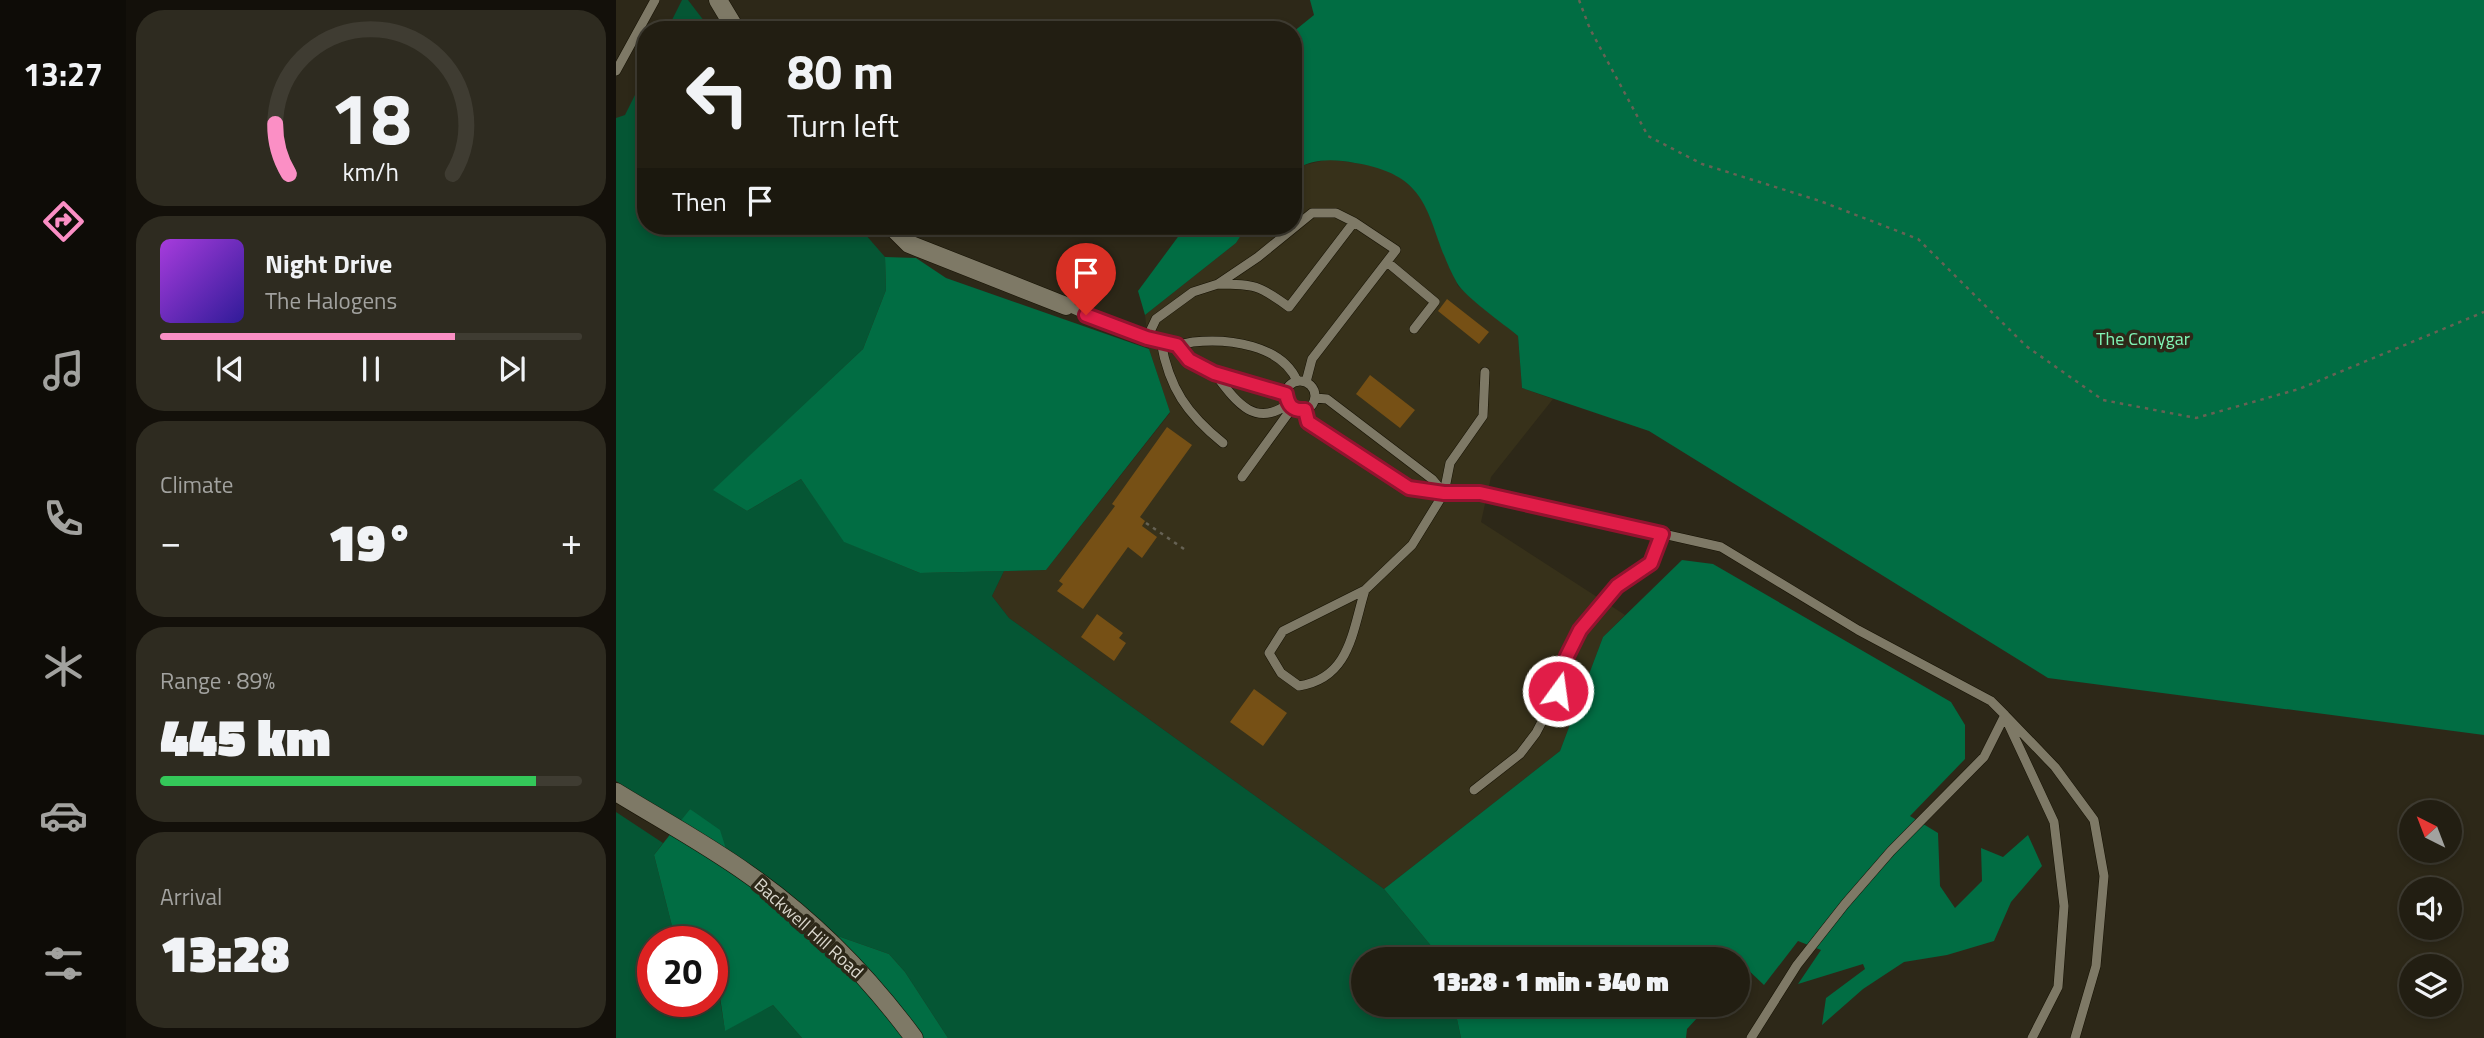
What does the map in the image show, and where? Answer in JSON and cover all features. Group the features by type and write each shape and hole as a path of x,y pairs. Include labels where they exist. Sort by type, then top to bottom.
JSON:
{"street":[{"path":"718,0 731,21"},
{"path":"900,235 909,244 1066,306"},
{"name":"Backwell Hill Road","path":"616,792 748,874 796,911 883,996 914,1038"}],"lane":[{"path":"643,21 655,0"},
{"path":"616,71 637,33"},
{"path":"1302,221 1312,213 1336,213 1396,250 1312,359 1302,382"},
{"path":"1218,284 1249,284 1264,288 1289,307 1354,222"},
{"path":"1147,338 1156,319 1193,292 1218,284 1285,235"},
{"path":"1387,262 1435,302 1414,329"},
{"path":"1066,306 1161,342 1177,345 1218,342 1244,345 1272,355 1287,364 1302,382 1313,388 1315,398 1305,410"},
{"path":"1161,342 1164,359 1183,403 1196,421 1223,443"},
{"path":"1177,345 1189,360 1214,373 1286,394"},
{"path":"1365,590 1346,654 1334,671 1318,683 1299,687 1281,673 1269,653 1283,631 1365,590 1412,545 1444,493 1450,463 1483,416 1485,372"},
{"path":"1214,373 1234,398 1254,413 1266,415 1290,406 1305,410"},
{"path":"1290,406 1286,394 1289,385 1302,382"},
{"path":"1315,398 1327,399 1433,479 1444,493"},
{"path":"1242,477 1290,406"},
{"path":"1305,410 1308,422 1409,488 1444,493 1480,493 1721,547 1858,630 1991,701 2055,767 2094,820 2104,876 2095,966 2074,1038"},
{"path":"1474,790 1520,754 1536,733 1558,691 1567,656 1580,630 1617,586 1651,563 1662,534"},
{"path":"1751,1038 1797,965 1821,934 1891,851 1984,757 2005,715"},
{"path":"2005,715 2054,822 2064,906 2058,987 2032,1038"}],"path":[{"path":"1579,0 1590,29 1648,136 1702,164 1821,201 1918,239 2026,346 2103,400 2196,418 2299,389 2484,312"},
{"path":"1146,523 1186,551"}],"shaded area":[{"path":"1329,159 1381,167 1397,174 1422,197 1458,286 1518,336 1522,388 1553,399 1491,477 1481,522 1625,615 1603,637 1560,751 1384,889 1009,618 992,596 1004,571 1046,570 1170,413 1149,349 1145,315 1236,243 1241,235 1302,235 1302,166"}],"green space":[{"path":"682,0 688,0 704,21 672,21"},
{"name":"The Conygar","path":"1310,0 2484,0 2484,735 2048,678 1649,431 1522,388 1518,336 1461,289 1425,206 1415,191 1401,179 1382,169 1355,163 1323,161 1302,167 1302,25 1314,15"},
{"path":"637,91 637,235 866,235 885,257 886,290 863,349 714,490 747,511 801,479 845,542 920,573 1004,571 992,596 1009,618 1384,889 1432,947 1351,947 1351,1017 1457,1017 1461,1038 948,1038 905,972 889,954 832,934 727,852 690,809 680,823 616,781 616,118 625,115"},
{"path":"1179,235 1241,235 1236,243 1145,315 1138,291"},
{"path":"885,257 916,258 946,278 1149,349 1170,412 1046,570 920,573 844,542 801,479 747,511 713,490 863,349 886,290"},
{"path":"1682,560 1713,564 1951,702 1965,725 1965,759 1910,816 1938,833 1940,886 1955,908 1982,881 1981,848 2003,857 2028,835 2042,866 2011,902 1994,941 1947,955 1904,962 1863,989 1822,1025 1826,998 1865,969 1863,964 1798,984 1821,950 1798,941 1764,985 1750,972 1750,947 1432,947 1384,889 1560,751 1603,637"},
{"path":"690,809 720,830 727,852 832,934 889,954 905,972 948,1038 802,1038 773,1005 725,1031 723,1017 728,1017 728,926 672,926 654,855"},
{"path":"616,812 663,843 654,855 672,926 637,926 637,1017 723,1017 725,1030 773,1005 802,1038 616,1038"},
{"path":"1457,1017 1698,1017 1687,1029 1686,1038 1461,1038"}],"building":[{"path":"1447,299 1489,332 1479,344 1438,311"},
{"path":"1370,375 1415,410 1400,428 1356,394"},
{"path":"1167,427 1192,445 1140,517 1145,521 1142,526 1157,537 1142,558 1128,547 1083,609 1057,591 1063,584 1059,581 1115,506 1112,504"},
{"path":"1097,614 1123,633 1119,638 1126,643 1114,661 1081,637"},
{"path":"1254,689 1287,713 1263,746 1230,722"}],"route":[{"path":"1086,315 1147,338 1177,345 1189,360 1214,373 1286,394 1288,404 1292,408 1305,410 1308,422 1409,488 1444,493 1480,493 1662,534 1651,563 1617,586 1580,630 1567,656 1558,691"}]}
